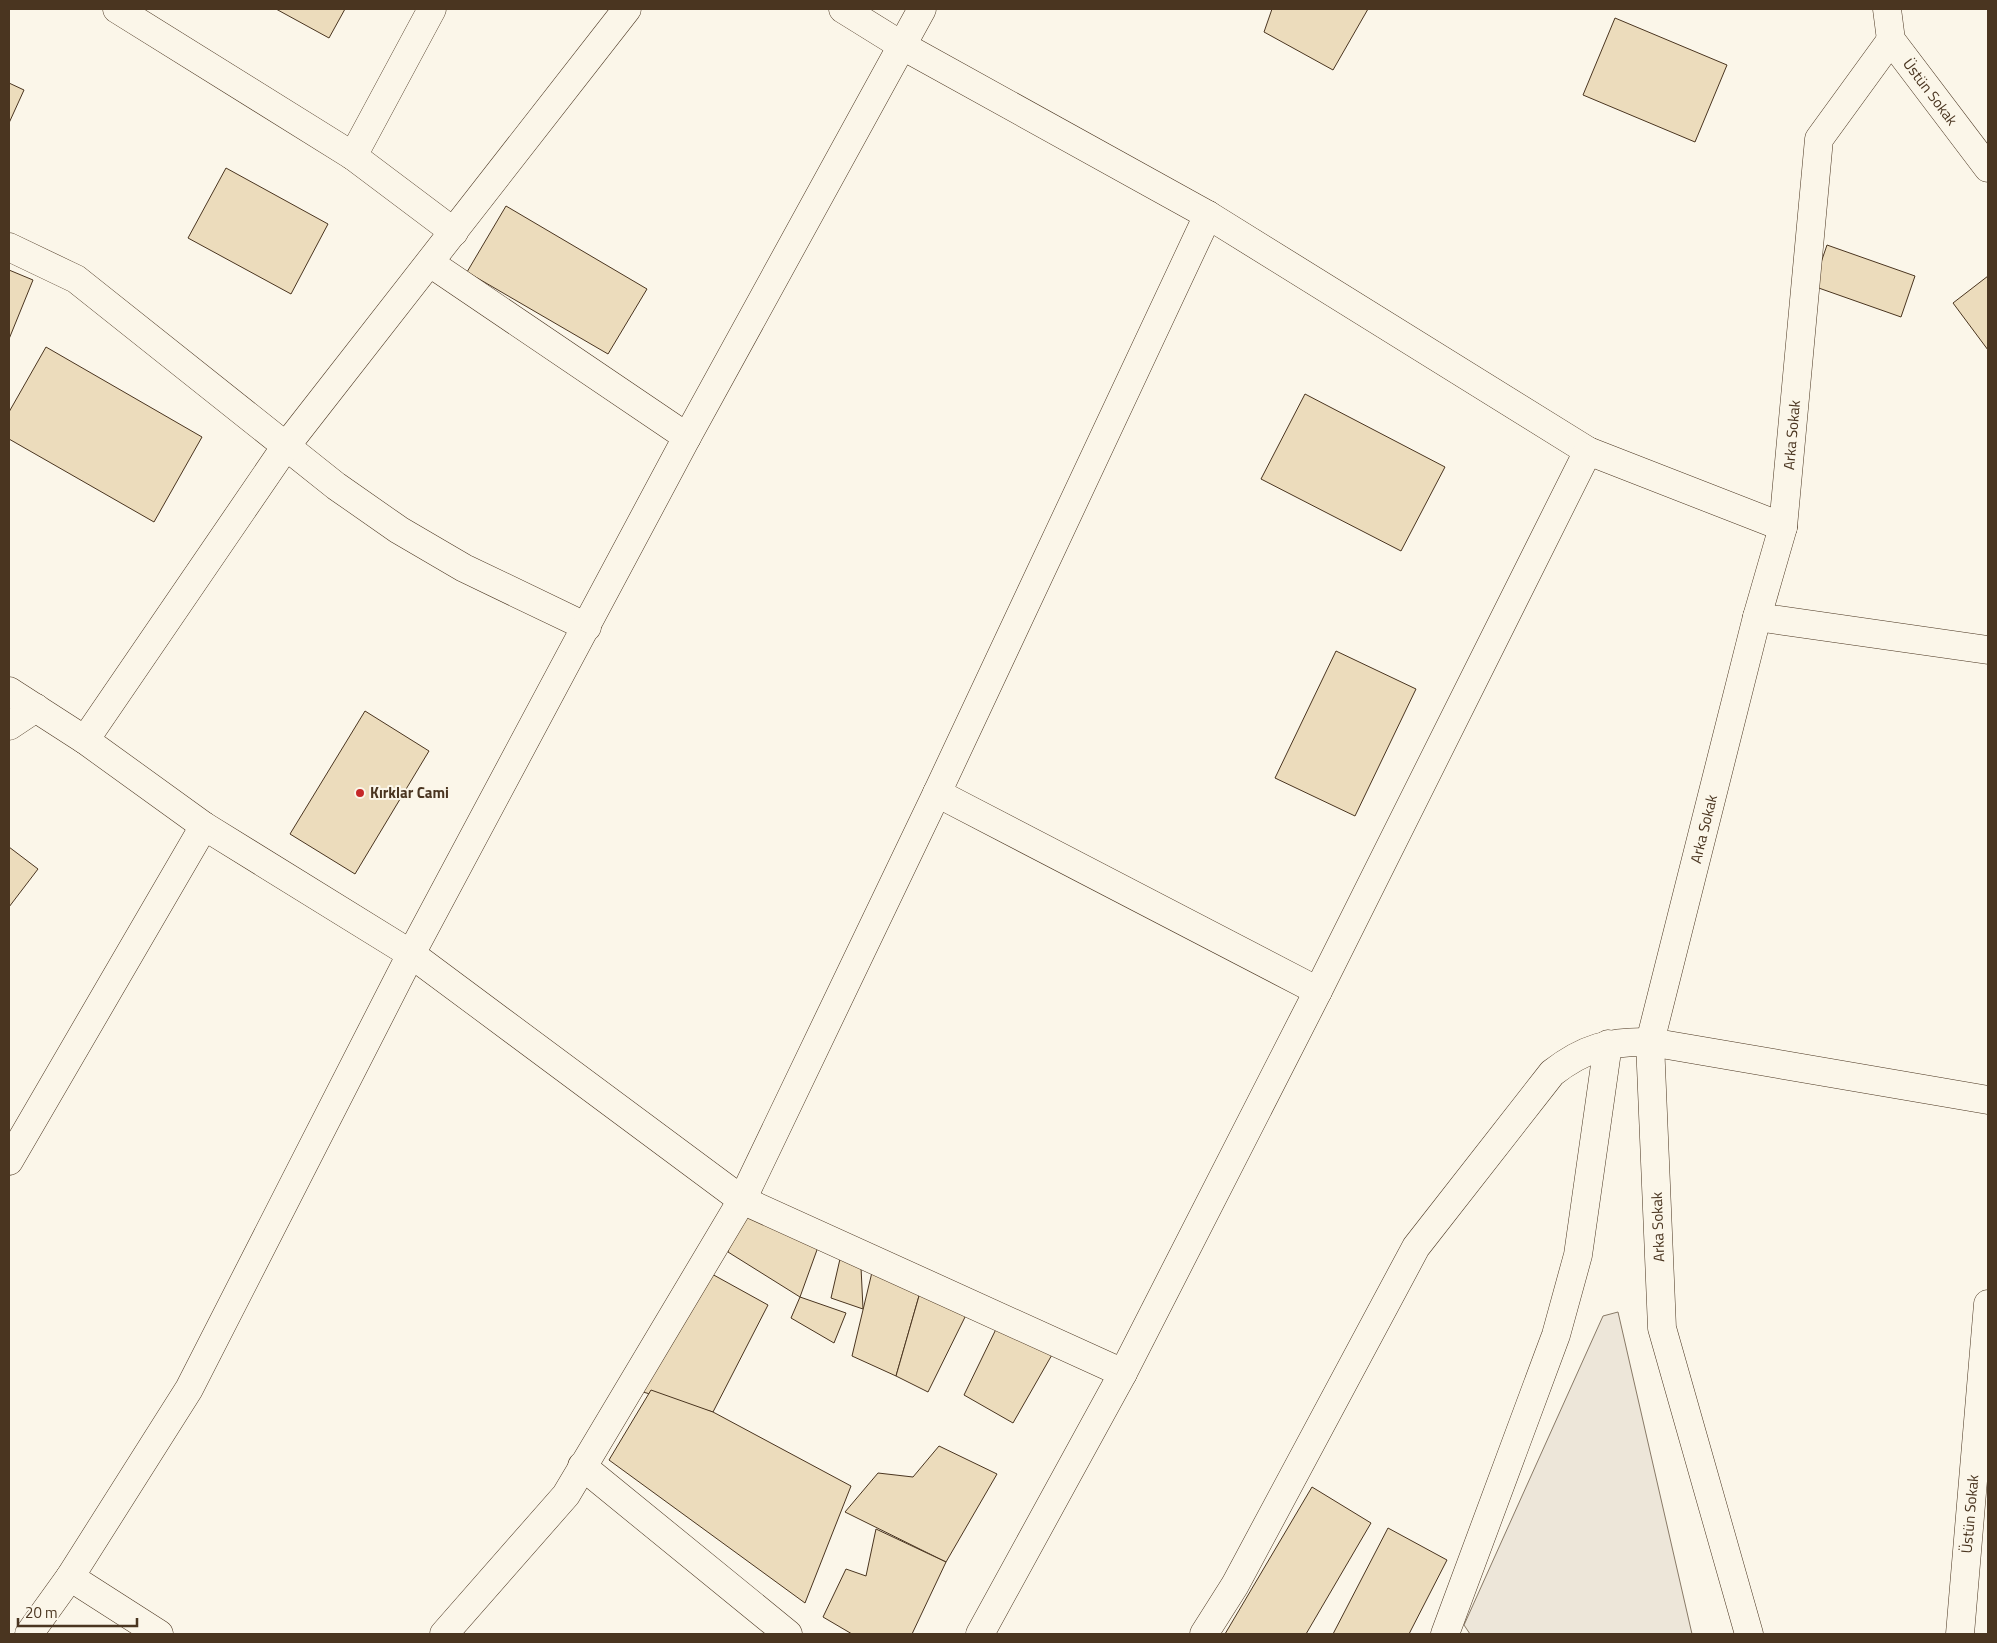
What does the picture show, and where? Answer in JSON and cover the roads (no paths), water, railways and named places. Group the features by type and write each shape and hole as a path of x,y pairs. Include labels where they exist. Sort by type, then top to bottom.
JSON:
{"street":[{"path":"117,9 352,156 454,232"},
{"path":"352,156 432,9"},
{"path":"85,740 286,446 627,9"},
{"path":"844,9 901,45 1208,215 1588,451 1783,527"},
{"path":"29,1634 70,1577 189,1389 411,954 687,437 922,9"},
{"name":"Üstün Sokak","path":"1887,9 1891,40 1988,168"},
{"name":"Arka Sokak","path":"1749,1634 1662,1328 1650,1042 1757,617 1783,527 1819,139 1891,40"},
{"path":"444,1634 566,1495 742,1200 937,792 1208,215"},
{"path":"9,247 76,279 336,486 400,530 464,568 587,627"},
{"path":"430,263 687,437"},
{"path":"980,1634 1123,1373 1318,991 1588,451"},
{"path":"1757,617 1988,650"},
{"path":"9,691 85,740 204,826 411,954 742,1200 1123,1373"},
{"path":"9,726 36,708"},
{"path":"937,792 1318,991"},
{"path":"9,1161 204,826"},
{"path":"1204,1634 1234,1585 1416,1247 1552,1074 1569,1060 1608,1044 1650,1042 1988,1100"},
{"path":"1446,1634 1556,1335 1574,1273 1608,1044"},
{"name":"Üstün Sokak","path":"1960,1634 1988,1304"},
{"path":"582,1466 788,1634"},
{"path":"70,1577 158,1634"}],"place":[{"name":"Kırklar Cami","path":"360,793"}]}
